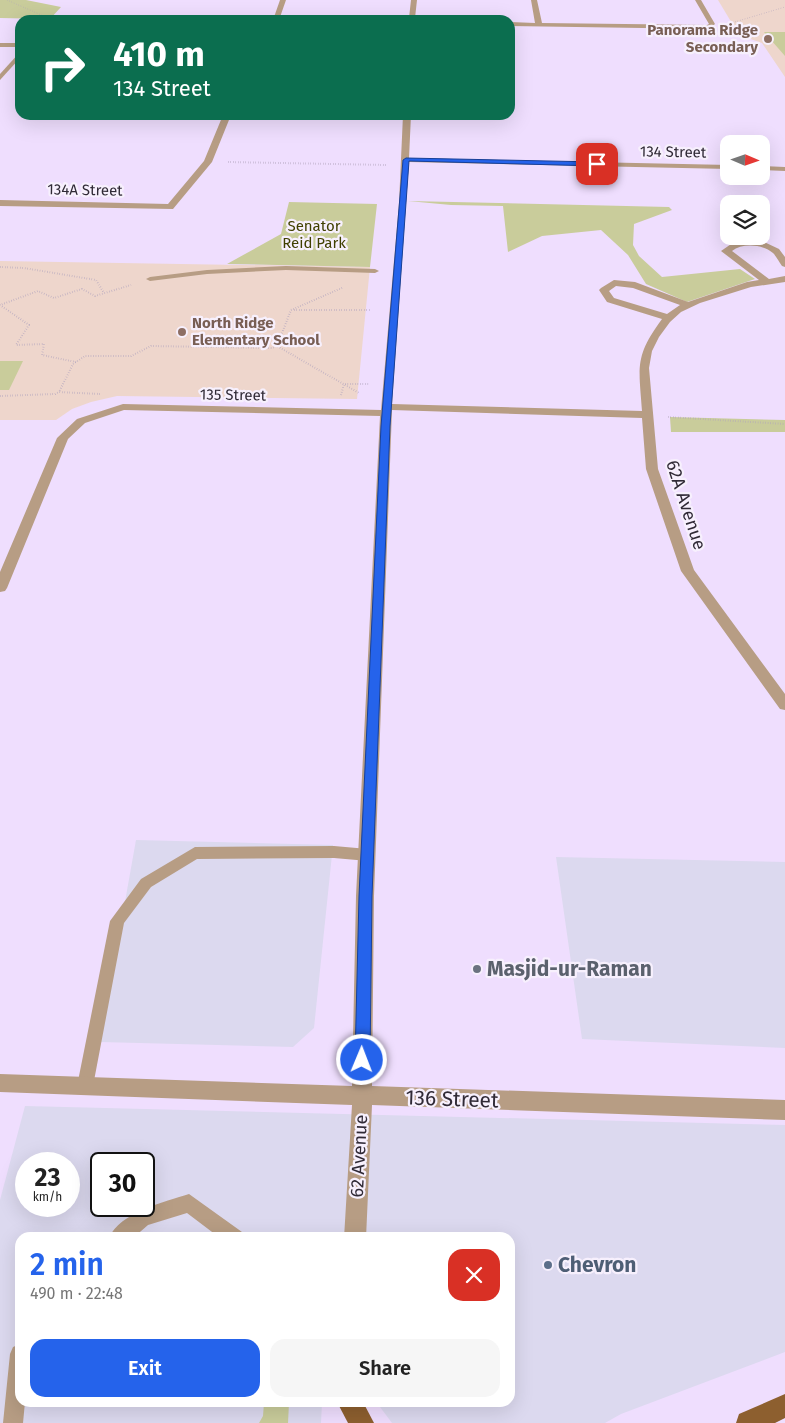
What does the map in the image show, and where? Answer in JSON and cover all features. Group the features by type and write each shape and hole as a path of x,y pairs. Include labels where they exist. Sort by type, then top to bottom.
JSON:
{"main road":[{"path":"748,1423 785,1406"},
{"path":"351,1407 362,1423"}],"street":[{"path":"278,15 283,0"},
{"path":"412,15 414,0"},
{"path":"534,0 539,25"},
{"path":"515,24 709,27 712,24 698,0"},
{"path":"0,45 15,45"},
{"path":"0,78 15,60"},
{"name":"134A Street","path":"0,203 170,207 208,162 225,120"},
{"name":"62 Avenue","path":"355,1232 362,1096 365,896 387,410 408,120"},
{"name":"134 Street","path":"406,160 720,167"},
{"path":"770,168 785,169"},
{"path":"785,264 776,251 762,244 737,244 726,251 766,281 785,279"},
{"name":"62A Avenue","path":"766,281 717,294 688,306 668,318 654,337 647,351 644,368 652,469 688,571 785,705"},
{"path":"668,318 610,300 604,290 614,284 635,285 688,306"},
{"name":"135 Street","path":"0,588 63,438 81,421 123,407 647,415"},
{"name":"136 Street","path":"0,1083 785,1110"},
{"path":"346,1423 348,1407"}],"lane":[{"path":"150,279 207,272 286,268 375,270"},
{"path":"85,1086 117,921 146,883 195,853 334,852 368,854"},
{"path":"126,1232 143,1218 189,1203 228,1232"},
{"path":"12,1423 15,1397"}],"path":[{"path":"7,0 41,15"},
{"path":"720,24 734,23 785,7"},
{"path":"227,162 389,165"},
{"path":"0,267 24,268 96,280 104,293"},
{"path":"76,362 42,355 44,344 16,345 29,325 0,305 38,291 54,298 82,289 95,296 134,284"},
{"path":"277,346 291,310 350,285"},
{"path":"291,310 371,310"},
{"path":"59,392 73,364 85,356 131,356 151,346 272,348 277,346 366,397"},
{"path":"344,384 370,384"},
{"path":"340,400 344,384"},
{"path":"0,396 55,394 59,392 106,394"},
{"path":"667,417 785,424"}],"shaded area":[{"name":"Panorama Ridge Secondary","path":"718,0 785,0 785,77 762,43 739,35"},
{"name":"North Ridge Elementary School","path":"0,261 370,267 357,399 117,396 72,409 56,420 0,420"},
{"path":"136,840 333,845 314,1028 293,1047 100,1042"},
{"path":"556,857 785,862 785,1048 582,1039"},
{"path":"25,1106 785,1125 785,1352 621,1414 605,1423 392,1423 380,1407 515,1407 515,1232 15,1232 15,1407 322,1407 321,1423 0,1423 0,1200"}],"green space":[{"path":"0,0 26,0 61,7 54,15 15,15 15,18 0,18"},
{"path":"764,32 785,32 785,56"},
{"path":"408,201 669,207 672,210 634,224 633,245 639,256 662,277 740,269 755,279 687,302 646,284 628,255 601,230 542,236 508,252 503,206 451,205"},
{"name":"Senator Reid Park","path":"289,202 377,204 370,267 227,264 281,234"},
{"path":"0,361 23,361 9,390 0,390"},
{"path":"670,417 785,420 785,432 671,432"},
{"path":"264,1407 289,1407 288,1423 259,1423 263,1416"}],"place":[{"name":"Panorama Ridge Secondary","path":"768,39"},
{"name":"North Ridge Elementary School","path":"182,332"},
{"name":"Masjid-ur-Raman","path":"477,969"},
{"name":"Chevron","path":"548,1265"}],"route":[{"path":"362,1060 365,896 385,426 406,160 597,164"}]}
